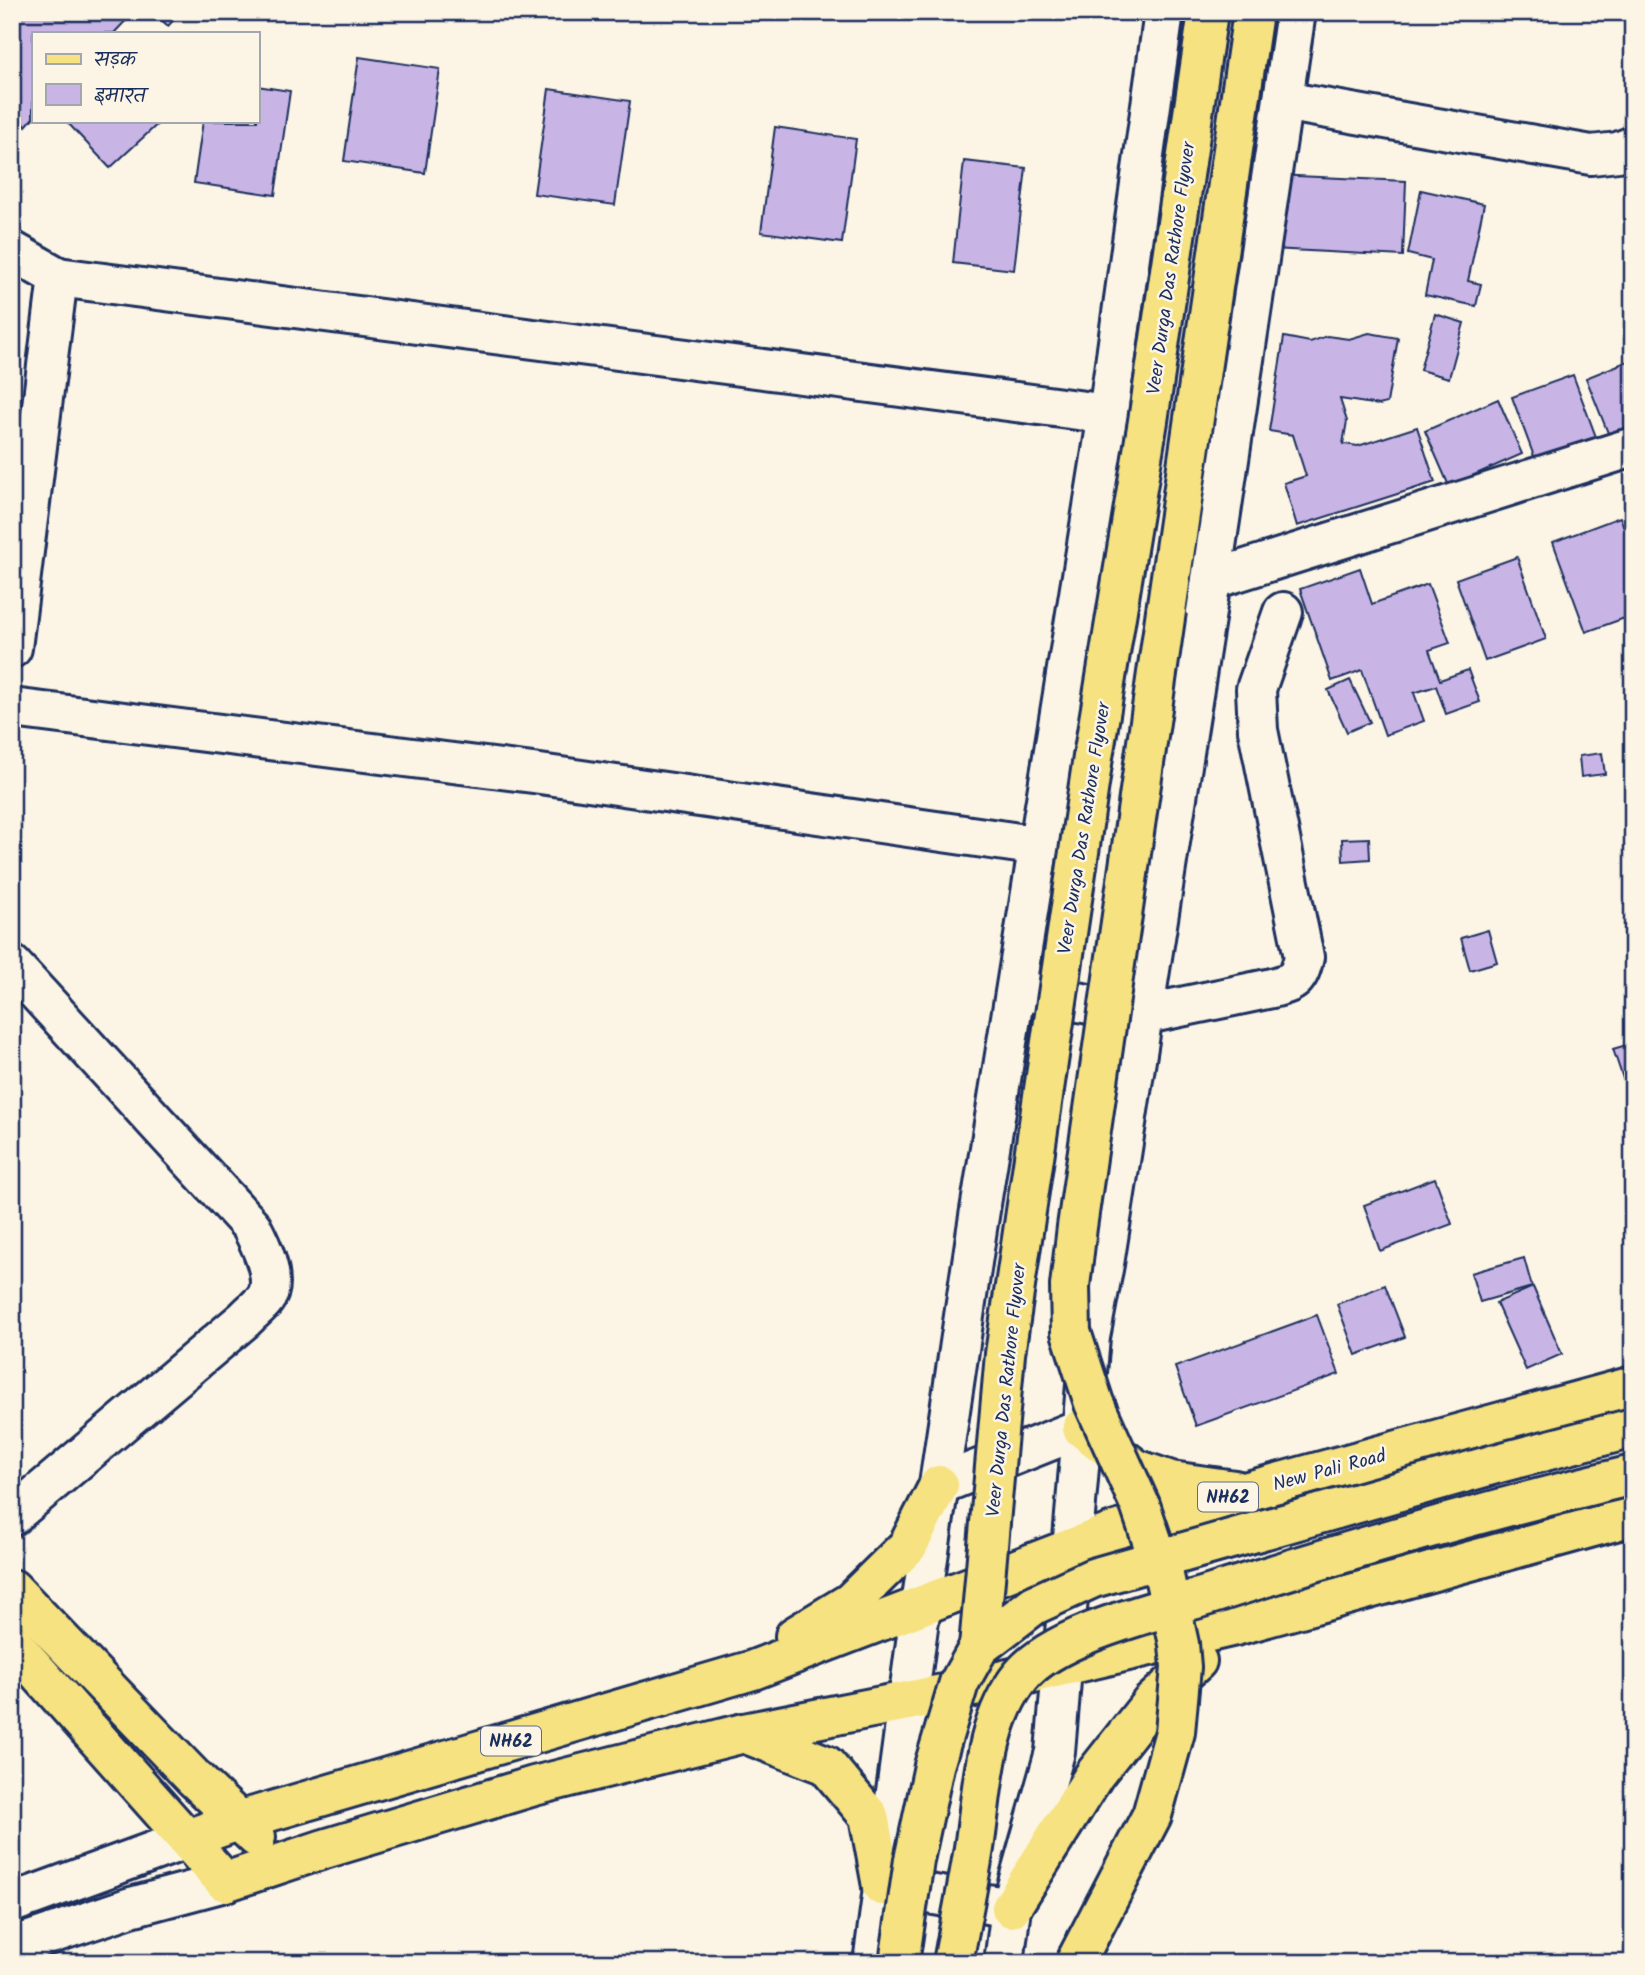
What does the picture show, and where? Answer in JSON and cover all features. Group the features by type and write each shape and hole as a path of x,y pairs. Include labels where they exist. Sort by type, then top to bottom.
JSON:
{"main road":[{"name":"Veer Durga Das Rathore Flyover","path":"979,1647 1007,1340 1091,770 1148,421 1208,12"},
{"path":"1075,1963 1152,1815 1175,1732 1181,1667 1179,1644 1164,1576 1140,1505 1094,1403 1071,1332 1070,1286 1109,1000 1254,12"},
{"name":"New Pali Road","path":"738,1675 834,1641 1116,1531 1248,1491 1633,1386"},
{"path":"1082,1427 1136,1469 1171,1481 1248,1491"},
{"name":"Veer Durga Das Rathore Flyover","path":"899,1963 914,1860 933,1766 959,1682 979,1647 1034,1605 1093,1578 1499,1463 1633,1429"},
{"path":"953,1963 974,1850 987,1753 1004,1701 1022,1675 1043,1657 1092,1632 1285,1571 1569,1490 1633,1475"},
{"path":"738,1675 851,1602 908,1546 939,1485"},
{"name":"NH62","path":"226,1882 283,1862 534,1786 744,1733 910,1701 1235,1626 1633,1516"},
{"path":"12,1589 143,1726 283,1862"},
{"path":"1011,1908 1095,1774 1152,1703 1235,1626"},
{"path":"12,1643 226,1882"},
{"name":"NH62","path":"187,1839 238,1821 738,1675"},
{"path":"744,1733 826,1765 869,1816 882,1886"}],"street":[{"path":"873,1963 921,1605 977,1229 1108,414 1164,12"},
{"path":"1004,1963 1011,1908 1055,1752 1090,1337 1211,580 1296,12"},
{"path":"1283,102 1591,155 1618,152 1633,146"},
{"path":"12,251 58,277 1108,414"},
{"path":"12,648 58,277"},
{"path":"1211,580 1633,447"},
{"path":"1017,989 1142,1015 1272,988 1287,984 1299,975 1304,957 1262,753 1256,689 1283,612"},
{"path":"12,708 533,773 1040,846"},
{"path":"12,965 251,1226 265,1253 270,1279 267,1297 245,1319 12,1516"},
{"path":"939,1485 1082,1427"},
{"path":"12,1903 187,1839"},
{"path":"12,1947 131,1907 226,1882"},
{"path":"882,1886 1011,1908"}],"building":[{"path":"12,12 134,12 115,32 32,32 32,119 26,126 12,113"},
{"path":"153,12 181,12 168,26"},
{"path":"359,57 440,69 425,173 344,161"},
{"path":"259,86 290,91 275,195 194,183 203,122 259,122"},
{"path":"549,89 630,101 615,205 534,194"},
{"path":"67,122 160,122 110,168"},
{"path":"775,127 856,139 842,243 761,232"},
{"path":"964,161 1026,168 1014,270 953,263"},
{"path":"1275,175 1406,181 1403,256 1272,249"},
{"path":"1421,190 1484,204 1468,281 1481,284 1476,306 1425,295 1432,260 1408,254"},
{"path":"1435,314 1464,323 1449,378 1420,370"},
{"path":"1369,333 1398,338 1387,403 1379,405 1340,399 1347,421 1343,444 1358,446 1417,427 1435,482 1297,526 1284,483 1306,476 1293,435 1269,431 1284,337 1310,342 1327,336 1349,339"},
{"path":"1633,359 1633,428 1610,438 1586,378"},
{"path":"1573,375 1596,437 1535,459 1512,397"},
{"path":"1498,399 1522,454 1449,486 1425,431"},
{"path":"1620,517 1633,551 1633,615 1586,632 1553,542"},
{"path":"1517,557 1546,639 1485,661 1456,579"},
{"path":"1360,568 1372,604 1428,584 1450,643 1429,650 1440,680 1468,670 1480,702 1446,714 1436,686 1414,693 1424,721 1385,735 1362,670 1332,681 1300,589"},
{"path":"1350,680 1370,722 1347,732 1328,690"},
{"path":"1602,753 1605,774 1581,777 1579,756"},
{"path":"1369,838 1370,859 1343,861 1342,839"},
{"path":"1488,930 1497,962 1470,970 1461,938"},
{"path":"1633,1043 1633,1108 1613,1049"},
{"path":"1435,1178 1452,1224 1380,1251 1364,1205"},
{"path":"1524,1258 1532,1287 1480,1302 1471,1273"},
{"path":"1385,1285 1405,1337 1356,1355 1337,1304"},
{"path":"1533,1287 1562,1354 1526,1370 1496,1303"},
{"path":"1317,1315 1339,1374 1196,1426 1175,1367"}]}
